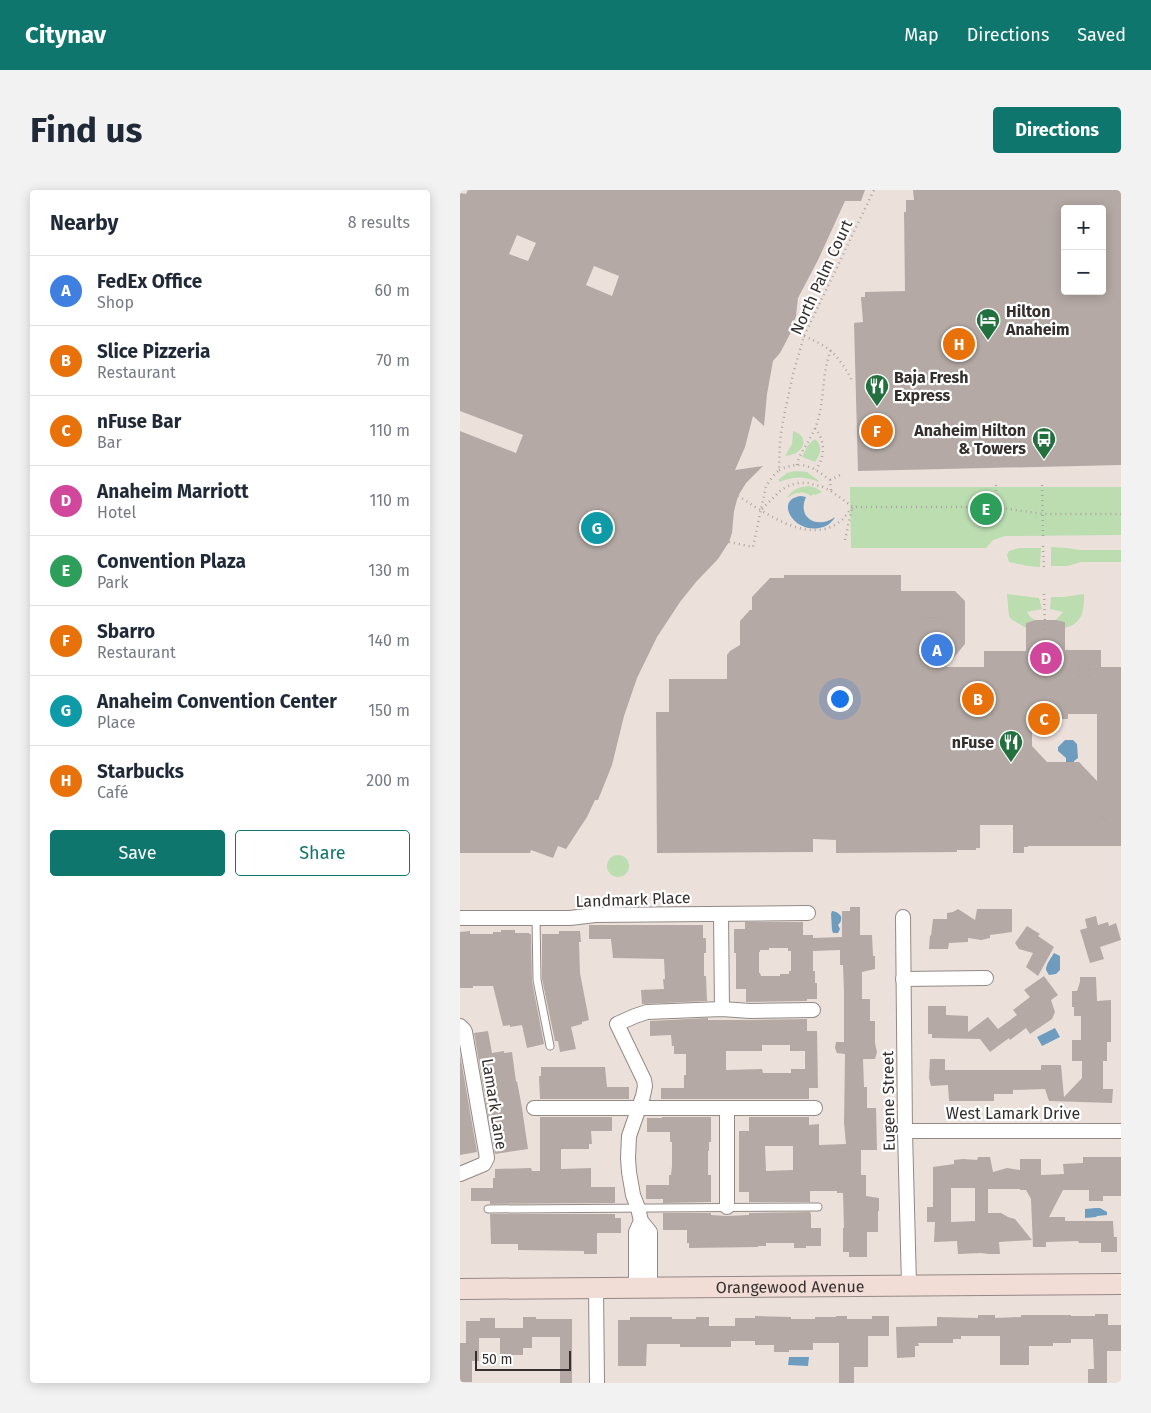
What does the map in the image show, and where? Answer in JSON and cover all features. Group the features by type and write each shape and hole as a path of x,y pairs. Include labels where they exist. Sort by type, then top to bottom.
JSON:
{"main road":[{"name":"Orangewood Avenue","path":"460,1289 643,1286 1121,1284"}],"street":[{"path":"721,914 722,1009"},
{"name":"Landmark Place","path":"460,918 808,914"},
{"name":"Eugene Street","path":"903,917 905,1131 910,1285"},
{"path":"904,979 986,978"},
{"path":"643,1286 636,1232 640,1214 630,1182 628,1158 629,1136 645,1092 644,1080 617,1024 647,1012 722,1009 750,1011 814,1010"},
{"name":"Lamark Lane","path":"460,1026 465,1032 487,1158 484,1164 460,1174"},
{"path":"534,1108 815,1108"},
{"path":"727,1108 727,1207"},
{"name":"West Lamark Drive","path":"905,1131 1121,1131"},
{"path":"596,1287 597,1383"}],"lane":[{"path":"536,918 538,980 550,1046"},
{"path":"488,1210 640,1214 727,1207 818,1207"}],"path":[{"name":"North Palm Court","path":"779,470 780,440 784,416 804,336 874,190"},
{"path":"804,336 831,350 839,358 851,378 851,382"},
{"path":"797,465 815,428 826,364 831,350"},
{"path":"815,428 823,444 822,458 816,470"},
{"path":"729,542 752,547 766,486 779,470 788,466 806,465 830,480 831,491"},
{"path":"830,480 840,475"},
{"path":"761,510 781,490 790,485 808,483 831,491 853,507 996,507 1043,514 1121,514"},
{"path":"996,485 996,507"},
{"path":"1042,485 1043,538"},
{"path":"738,496 782,522 797,528 817,530 843,519 853,507"},
{"path":"845,540 853,507"},
{"path":"1043,546 1044,568"},
{"path":"1044,594 1045,630"}],"green space":[{"path":"793,431 802,437 803,445 797,453 785,456 792,444"},
{"path":"815,439 819,444 820,450 815,462 802,457 808,445"},
{"path":"795,471 807,472 819,481 799,478 780,482 778,480 787,473"},
{"path":"809,486 822,492 811,496 799,492 787,498 796,489"},
{"path":"850,487 1121,487 1121,535 1005,536 993,540 986,548 851,548"},
{"path":"1051,547 1080,550 1121,550 1121,562 1081,562 1067,566 1051,566"},
{"path":"1019,548 1041,548 1040,567 1009,562 1007,555 1009,551"},
{"path":"1007,594 1039,598 1042,609 1027,612 1035,620 1026,623 1026,628 1009,616"},
{"path":"1084,594 1084,606 1079,620 1065,628 1065,622 1056,620 1063,612 1050,609 1051,597"},
{"path":"618,855 628,862 629,866 622,876 618,877 608,870 607,866 614,856"}],"water":[{"path":"806,497 804,512 811,520 823,522 835,517 834,519 824,527 810,528 801,526 790,515 788,509 789,503 793,498"},
{"path":"1065,740 1073,740 1077,744 1078,758 1074,761 1074,780 1066,770 1066,758 1058,751 1058,747"},
{"path":"832,911 841,916 838,933 833,933 832,930"},
{"path":"1054,953 1060,956 1060,970 1056,974 1049,975 1046,968"},
{"path":"1055,1028 1060,1037 1042,1046 1037,1037"},
{"path":"1100,1208 1107,1212 1107,1215 1085,1218 1085,1209"},
{"path":"789,1357 809,1357 808,1366 788,1365"}],"building":[{"path":"468,190 865,190 861,201 845,201 798,298 796,316 790,334 780,353 773,361 764,426 753,416 745,447 735,470 763,466 746,483 738,496 729,542 718,559 680,602 657,637 637,678 624,716 612,765 598,800 595,800 587,817 566,849 558,846 553,858 531,850 530,853 460,853 460,431 516,453 523,435 460,411 460,193 466,194","holes":["517,235 536,243 528,261 509,254","594,266 619,276 612,296 586,285"]},
{"name":"Hilton Anaheim","path":"913,190 1121,190 1121,465 858,471 854,323 863,322 861,297 865,297 865,292 905,291 904,212 906,212 906,200 914,200"},
{"path":"784,575 901,575 901,591 955,591 965,601 965,644 946,667 984,667 984,651 1026,651 1026,623 1035,620 1065,622 1065,650 1101,650 1101,667 1121,667 1121,846 1028,846 1024,847 1024,853 1013,853 1013,825 980,825 980,848 976,848 976,850 957,850 957,852 836,853 836,840 813,839 813,852 657,853 656,712 669,712 669,679 727,679 727,655 740,645 740,621 752,610 752,597 770,578 784,578","holes":["1068,714 1097,714 1097,781 1079,762 1047,762 1032,746 1032,732 1040,732 1053,719 1068,719"]},
{"path":"850,907 860,907 860,935 872,935 873,956 875,956 875,969 862,972 862,999 870,999 870,1021 875,1021 877,1052 875,1059 863,1059 864,1087 867,1087 867,1108 876,1108 877,1150 861,1150 861,1175 866,1175 866,1196 879,1198 878,1232 867,1232 867,1257 849,1257 849,1252 843,1252 843,1193 837,1193 837,1191 810,1191 810,1202 749,1202 749,1192 739,1192 739,1131 749,1131 749,1117 809,1117 809,1125 819,1124 819,1145 846,1144 844,1123 845,1054 837,1053 835,1048 836,1042 844,1042 844,992 843,965 840,965 840,950 813,951 813,971 815,971 815,983 817,983 817,999 807,999 807,1001 746,1002 746,989 736,989 734,929 745,929 745,922 803,922 803,935 813,935 813,938 842,937 842,911 850,911","holes":["769,948 788,948 788,951 791,951 791,971 789,971 789,974 761,976 759,973 759,952 760,950 769,950","765,1146 793,1146 793,1170 766,1171"]},
{"path":"958,909 975,920 977,909 1012,909 1012,932 990,935 990,938 981,940 968,938 968,942 949,943 948,949 929,949 933,919 947,919 947,913"},
{"path":"1096,916 1098,925 1108,922 1109,926 1116,923 1121,940 1100,947 1104,959 1090,963 1080,930 1087,928 1085,919"},
{"path":"589,925 703,925 703,938 706,938 704,976 706,976 707,1001 642,1004 641,990 664,989 664,959 613,958 611,939 589,939"},
{"path":"1027,926 1040,934 1038,936 1054,947 1038,976 1026,967 1033,953 1019,949 1015,943"},
{"path":"501,930 515,930 515,933 531,934 532,981 544,1044 527,1048 522,1025 503,1026 493,986 460,988 460,932 470,931 470,934 493,934 493,932 501,932"},
{"path":"559,931 580,931 580,973 589,1020 571,1027 576,1049 560,1052 558,1041 555,1041 542,979 542,934 559,934"},
{"path":"1044,976 1058,995 1051,1000 1055,1012 1052,1019 1030,1034 1026,1028 990,1052 980,1039 932,1038 932,1034 928,1034 928,1006 946,1006 946,1015 968,1016 968,1032 988,1017 998,1029 1017,1015 1013,1010 1030,997 1024,990"},
{"path":"1080,977 1096,977 1097,1001 1111,1000 1111,1042 1107,1042 1107,1061 1103,1061 1103,1089 1113,1089 1112,1103 1049,1101 1045,1089 1013,1090 1013,1094 994,1094 994,1101 949,1101 948,1085 931,1086 929,1078 930,1059 945,1059 945,1070 1041,1070 1041,1065 1061,1065 1064,1097 1082,1078 1082,1061 1072,1061 1072,1040 1081,1040 1081,1016 1074,1016 1074,1007 1072,1007 1072,991 1077,991"},
{"path":"708,1018 708,1020 807,1019 807,1031 817,1031 818,1088 809,1088 809,1099 661,1099 661,1088 684,1088 686,1054 674,1054 671,1035 650,1036 650,1021","holes":["762,1045 790,1045 790,1051 805,1051 805,1069 791,1069 791,1073 763,1073 762,1069 726,1070 726,1051 762,1051"]},
{"path":"488,1031 492,1053 512,1052 528,1149 495,1154 474,1033"},
{"path":"460,1054 477,1152 460,1155"},
{"path":"541,1067 605,1067 607,1087 629,1087 629,1099 540,1099 539,1076 541,1076"},
{"path":"540,1117 612,1117 612,1131 591,1131 592,1144 589,1144 589,1149 561,1149 561,1169 591,1168 591,1187 615,1187 615,1203 490,1204 490,1201 471,1201 471,1188 493,1188 495,1169 531,1168 532,1171 540,1171"},
{"path":"711,1117 708,1175 711,1175 711,1202 663,1203 663,1199 646,1199 646,1185 669,1185 669,1175 671,1175 672,1142 670,1142 670,1132 647,1132 647,1118"},
{"path":"978,1157 990,1157 993,1172 1007,1168 1020,1170 1020,1159 1041,1159 1041,1175 1064,1174 1063,1164 1083,1163 1083,1157 1121,1157 1121,1196 1103,1196 1103,1201 1089,1201 1089,1190 1063,1190 1049,1217 1065,1217 1065,1221 1113,1221 1114,1237 1117,1237 1117,1252 1101,1252 1101,1243 1079,1243 1078,1241 1046,1242 1046,1247 1033,1247 1031,1199 1026,1190 1020,1189 988,1189 988,1213 1001,1213 1015,1219 1032,1240 999,1242 1000,1254 958,1254 957,1241 934,1242 935,1222 927,1222 927,1207 933,1207 933,1167 954,1164 954,1160 977,1160","holes":["951,1188 975,1188 975,1221 951,1222"]},
{"path":"810,1212 811,1228 821,1228 821,1246 794,1248 794,1243 766,1243 766,1246 758,1247 689,1248 687,1230 663,1230 663,1213 711,1213 711,1215 727,1216 749,1215 749,1213"},
{"path":"490,1214 615,1214 615,1218 621,1218 621,1233 597,1233 597,1254 584,1254 584,1251 518,1250 518,1244 491,1244"},
{"path":"1095,1314 1108,1314 1108,1325 1121,1325 1121,1351 1107,1351 1107,1383 1088,1383 1088,1369 1094,1369 1093,1339 1071,1339 1071,1343 1053,1343 1053,1346 1029,1346 1029,1365 1000,1365 1000,1336 961,1336 961,1339 953,1339 953,1343 918,1343 919,1346 915,1346 915,1357 897,1358 896,1327 937,1326 937,1317 978,1318 978,1315 995,1315 995,1318 1021,1317 1021,1315 1095,1316"},
{"path":"755,1316 815,1319 815,1317 847,1316 847,1319 872,1319 872,1316 889,1316 889,1336 868,1336 868,1367 854,1367 854,1383 839,1383 839,1343 813,1343 813,1350 789,1350 789,1352 774,1352 774,1345 755,1345 755,1341 731,1341 731,1347 680,1347 680,1344 647,1344 646,1366 618,1366 618,1320 630,1320 630,1317 696,1319 696,1317 709,1317 709,1326 735,1326 735,1318 755,1318"},
{"path":"523,1317 572,1319 572,1383 560,1383 560,1337 532,1337 532,1348 523,1348 523,1355 500,1355 500,1338 479,1338 479,1361 472,1361 472,1382 460,1382 460,1343 466,1343 466,1321 480,1321 480,1318 495,1318 495,1328 523,1328"}],"place":[{"name":"Hilton Anaheim","path":"988,341"},
{"name":"Starbucks","path":"959,344"},
{"name":"Baja Fresh Express","path":"877,407"},
{"name":"Sbarro","path":"877,431"},
{"name":"Anaheim Hilton & Towers","path":"1044,460"},
{"name":"Convention Plaza","path":"986,509"},
{"name":"Anaheim Convention Center","path":"597,528"},
{"name":"FedEx Office","path":"937,650"},
{"name":"Anaheim Marriott","path":"1046,658"},
{"name":"Slice Pizzeria","path":"978,699"},
{"name":"nFuse Bar","path":"1044,719"},
{"name":"nFuse","path":"1011,763"}]}
